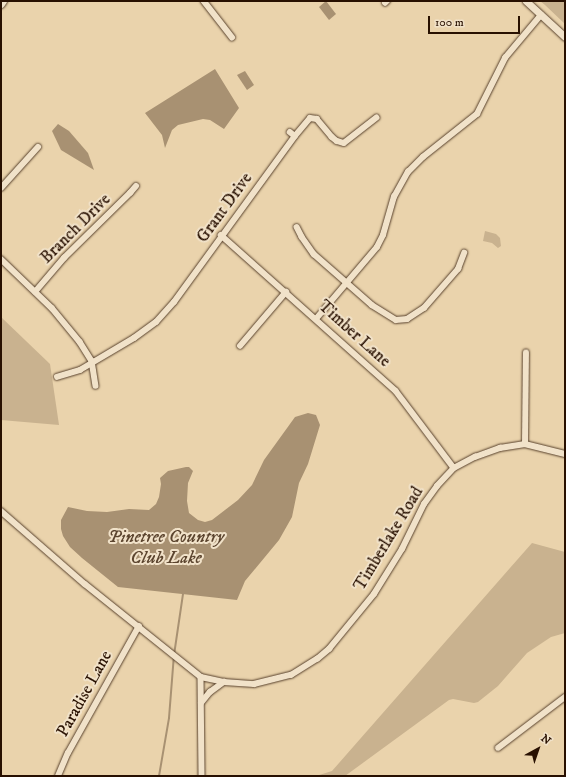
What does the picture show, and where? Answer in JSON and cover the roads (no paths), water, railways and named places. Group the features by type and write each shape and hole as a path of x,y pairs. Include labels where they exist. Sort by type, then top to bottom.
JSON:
{"street":[{"path":"204,1 232,38"},
{"path":"526,1 565,37"},
{"path":"316,319 377,247 383,235 394,197 408,172 423,157 477,114 505,58 540,15"},
{"name":"Grant Drive","path":"57,376 80,370 92,361 134,338 156,322 174,302 292,134 310,118 317,118 332,137 337,141 344,143 376,118"},
{"path":"1,188 38,147"},
{"name":"Branch Drive","path":"35,292 64,258 125,199 136,186"},
{"path":"297,226 302,237 314,254 385,315 396,320 407,319 424,308 458,269 464,253"},
{"name":"Timber Lane","path":"222,235 396,391 454,468"},
{"path":"1,258 67,324 87,351 92,361 96,386"},
{"path":"240,346 286,292"},
{"path":"525,444 526,353"},
{"name":"Timberlake Road","path":"1,511 85,584 139,626 200,677 224,682 254,684 291,675 317,659 329,649 374,594 402,549 424,504 437,486 454,468 475,457 500,448 525,444 565,454"},
{"name":"Paradise Lane","path":"58,776 68,753 139,626"},
{"path":"200,677 202,776"},
{"path":"201,704 210,692 224,682"},
{"path":"498,748 565,697"}],"water":[{"path":"326,1 336,14 329,20 319,7"},
{"path":"215,69 239,108 224,129 210,120 203,119 178,125 172,130 165,148 162,135 145,113"},
{"path":"245,71 254,85 247,90 237,75"},
{"path":"58,124 69,131 88,153 94,170 61,150 52,131"},
{"name":"Pinetree Country Club Lake","path":"308,413 316,415 320,425 308,464 299,483 292,517 279,540 245,581 237,600 118,587 70,547 63,536 61,520 68,507 87,511 107,512 129,509 149,510 156,504 159,497 161,484 160,478 168,471 186,467 189,467 193,471 188,483 187,501 189,513 198,520 205,522 212,520 238,500 252,485 264,460 295,417"}],"waterway":[{"path":"159,776 169,718 174,655 183,594"}]}
